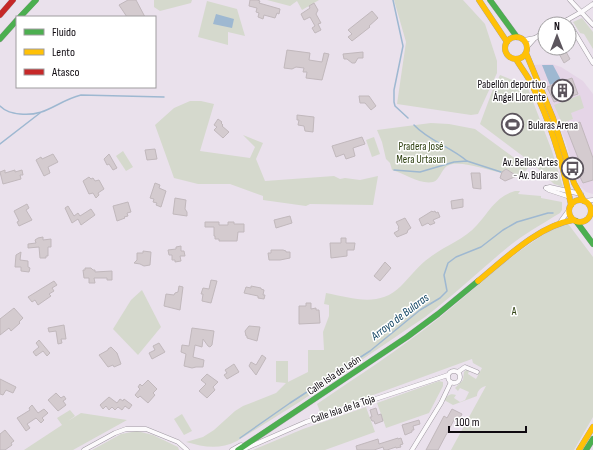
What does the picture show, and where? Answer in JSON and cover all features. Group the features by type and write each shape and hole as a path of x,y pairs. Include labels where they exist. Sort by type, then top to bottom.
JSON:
{"main road":[{"path":"0,15 13,0"},
{"path":"21,16 36,0"},
{"path":"479,0 507,42"},
{"path":"490,0 517,37 524,40 530,65 553,118 574,184 584,201 589,205 592,213 588,219 584,221 575,221"},
{"path":"0,39 16,21"},
{"path":"517,37 511,38 507,42 507,53 516,59 531,84 540,104 564,171 569,194 571,217 593,244"},
{"path":"516,59 522,57 527,50"},
{"path":"570,208 577,201 584,201"},
{"name":"Calle Isla de León","path":"238,450 312,402 420,328 510,255 541,233 561,221 575,221"},
{"path":"579,450 593,427"},
{"path":"586,450 593,439"}],"street":[{"path":"570,0 593,25"},
{"path":"574,16 593,4"},
{"path":"577,37 593,63"},
{"path":"524,40 535,38"},
{"path":"527,50 535,38"},
{"path":"569,194 581,194"},
{"path":"584,201 593,200"},
{"name":"Calle Isla de León","path":"561,221 570,208"},
{"path":"451,382 448,379 448,375 452,371 458,372 465,367 477,372"},
{"path":"451,382 455,383 459,381 460,377 458,372"},
{"name":"Calle Isla de la Toja","path":"242,450 306,422 448,375"},
{"path":"412,450 441,403 451,382"},
{"path":"84,450 115,433 126,429 146,429 178,442 185,449"},
{"name":"Calle Isla de León","path":"232,450 249,442"}],"shaded area":[{"path":"552,64 561,67 583,81 593,94 593,194 586,192 579,185 566,143 543,84 533,65"}],"green space":[{"path":"154,0 192,0 191,3 160,11 154,7"},
{"path":"267,0 319,0 302,10 297,1 290,6"},
{"path":"394,0 463,0 485,24 497,61 497,73 478,114 471,115 397,104 406,42"},
{"path":"207,1 237,9 245,36 228,32 228,45 198,37"},
{"path":"582,18 593,32 593,49 584,34 580,33 577,28 577,20"},
{"path":"500,75 527,86 552,151 563,187 554,184 532,163 480,124"},
{"path":"580,95 584,108 571,113 573,119 562,123 554,105"},
{"path":"190,101 201,101 214,104 200,151 250,158 255,147 243,135 263,143 256,159 265,181 334,176 340,179 345,178 360,180 378,176 373,205 310,204 306,206 263,200 263,196 230,184 198,184 174,178 155,125 174,108"},
{"name":"Pradera José Mera Urtasun","path":"431,123 449,124 475,129 528,168 520,177 506,169 502,173 474,166 452,164 447,166 439,177 433,182 423,182 392,170 390,163 386,159 382,142 377,130"},
{"path":"374,137 380,154 372,157 366,140"},
{"path":"123,151 133,167 126,171 116,156"},
{"path":"520,191 518,194 541,196 541,198 562,202 562,210 560,213 527,233 508,247 425,317 301,401 237,441 218,447 186,442 203,437 214,430 235,411 243,406 276,393 286,383 276,382 276,361 288,361 288,382 308,372 308,350 324,350 323,332 329,316 329,305 324,304 326,293 365,300 384,297 393,293 425,261 466,235 477,225 493,205 508,193"},
{"name":"A","path":"565,223 569,225 593,257 593,417 574,450 451,450 486,386 482,387 477,396 453,405 444,400 452,394 456,395 454,398 460,402 465,400 469,392 460,388 458,391 455,388 463,380 464,372 466,370 469,371 468,374 476,379 482,368 473,363 472,359 321,414 317,404 424,329 454,306 515,254 548,232"},
{"path":"142,290 161,327 138,355 113,329 131,300"},
{"path":"439,381 443,382 443,386 429,413 386,428 377,403"},
{"path":"366,407 375,432 325,450 253,450 303,429"},
{"path":"70,410 75,416 68,421 81,413 127,420 73,450 24,450 62,425 57,418"},
{"path":"182,414 192,431 184,435 174,419"},
{"path":"137,431 153,435 178,447 179,450 92,450 121,434"}],"water":[{"path":"216,14 234,19 232,28 213,24"},
{"path":"542,65 553,65 561,80 550,85"}],"building":[{"path":"128,0 136,0 144,16 126,16 119,5"},
{"path":"250,0 257,0 260,1 259,3 280,9 279,14 277,13 275,18 264,15 263,19 258,17 259,13 256,12 257,8 249,6"},
{"path":"314,3 318,10 316,14 321,23 318,24 321,30 315,33 312,28 315,26 310,17 304,20 301,14 310,8 309,6"},
{"path":"372,11 378,18 369,26 370,27 352,41 348,37 352,34 348,30"},
{"path":"287,50 310,53 309,60 322,62 324,53 329,54 322,80 306,78 307,72 303,72 304,68 284,68"},
{"path":"363,52 363,58 358,58 355,63 344,59 343,54"},
{"path":"560,56 568,56 570,59 564,63"},
{"name":"Pabellón deportivo Ángel Llorente","path":"572,78 578,94 554,102 547,87"},
{"path":"359,96 369,96 376,106 371,110 365,103 360,103"},
{"path":"297,115 314,117 313,132 305,131 304,126 298,125 299,120 297,120"},
{"path":"218,119 222,122 222,126 229,132 223,138 214,130 217,127 214,125"},
{"path":"580,122 593,158 593,180 583,183 579,175 584,173 566,127"},
{"path":"362,137 365,144 353,148 355,156 346,159 344,154 336,157 332,146"},
{"path":"155,149 157,159 147,160 145,150"},
{"path":"53,154 58,162 48,167 50,173 44,176 36,160"},
{"path":"109,154 117,168 113,170 109,164 107,165 104,159"},
{"path":"506,169 517,176 505,181 500,178 502,172"},
{"path":"5,170 5,173 15,170 15,172 22,170 23,175 20,175 21,179 3,184 0,172"},
{"path":"471,173 480,173 481,189 473,188"},
{"path":"89,177 91,179 93,178 95,181 99,180 104,189 98,193 99,195 96,198 93,193 89,194 83,181"},
{"path":"155,183 160,185 159,188 166,191 161,207 156,205 157,203 153,202 154,199 150,198"},
{"path":"175,198 186,200 185,209 187,216 173,214"},
{"path":"463,199 463,207 452,209 451,201"},
{"path":"128,202 131,212 127,213 128,216 124,217 125,218 117,221 113,206"},
{"path":"27,204 29,208 26,210 32,220 19,226 17,222 19,221 14,211"},
{"path":"68,206 74,216 78,213 80,216 91,209 95,215 81,225 78,219 72,223 65,208"},
{"path":"432,211 435,211 436,213 438,212 440,217 433,220 435,223 430,225 428,223 422,226 419,219"},
{"path":"290,216 292,223 276,228 274,220"},
{"path":"405,218 411,228 407,233 397,237 394,233 399,230 396,222"},
{"path":"205,222 219,222 219,225 228,225 228,222 234,222 234,224 244,224 244,232 238,232 237,241 219,241 219,239 215,239 214,227 205,227"},
{"path":"43,237 43,240 51,239 51,247 48,247 48,256 46,256 46,258 40,258 39,247 28,248 28,244 36,243 35,240"},
{"path":"341,238 346,238 346,243 355,243 354,250 347,250 347,256 331,258 330,243 341,243"},
{"path":"181,246 181,251 184,251 185,256 180,256 181,261 175,262 175,260 172,260 172,255 169,255 168,250 176,249 176,247"},
{"path":"271,250 283,250 290,252 290,258 269,260 268,253 271,253"},
{"path":"143,251 151,252 150,265 144,266 134,263 137,260 137,253 143,253"},
{"path":"21,252 20,260 28,261 28,267 30,268 29,272 21,271 21,267 15,267 16,255"},
{"path":"385,262 391,268 380,281 374,276"},
{"path":"85,268 91,268 95,270 95,272 112,271 112,280 107,280 107,278 94,278 95,283 89,283 89,278 84,278 83,270 85,270"},
{"path":"211,280 217,281 211,303 202,301 203,294 201,294 203,288 209,289"},
{"path":"54,281 57,285 52,288 54,291 49,294 51,296 38,305 35,300 32,302 28,297"},
{"path":"179,286 183,287 180,310 164,306 166,294 174,295 178,292"},
{"path":"251,286 264,290 264,299 244,293 246,287 251,288"},
{"path":"306,303 311,303 311,309 316,308 316,310 319,310 320,323 299,324 299,306 306,306"},
{"path":"14,308 23,318 11,331 9,328 0,335 0,319"},
{"path":"64,325 66,339 61,339 62,343 58,344 56,331 49,332 48,328"},
{"path":"249,326 260,327 257,341 247,338 245,331"},
{"path":"192,328 214,331 212,345 210,347 203,339 202,347 195,345 193,357 204,360 203,367 192,368 184,366 186,354 181,352 182,345 189,346"},
{"path":"39,340 50,353 47,356 43,351 36,356 33,352 39,347 36,343"},
{"path":"159,343 165,352 152,359 149,353 155,350 153,346"},
{"path":"111,347 117,353 121,364 114,367 113,365 108,367 99,355"},
{"path":"262,355 266,358 256,375 249,366 251,362 256,365"},
{"path":"234,364 239,372 227,379 224,375 227,373 225,370"},
{"path":"207,374 218,382 213,387 215,390 207,398 199,391 206,384 201,380"},
{"path":"0,379 16,387 13,393 6,390 3,395 0,394"},
{"path":"148,380 157,389 153,393 155,395 148,403 140,396 138,398 135,395 140,389 138,387 140,384 142,386"},
{"path":"56,393 61,398 64,396 66,399 63,401 66,405 58,411 48,400"},
{"path":"109,397 117,403 120,399 123,401 124,399 132,405 129,409 125,406 122,410 118,407 115,410 112,407 109,410 106,406 103,409 100,405"},
{"path":"32,405 38,413 44,409 48,413 42,418 44,420 41,423 36,418 27,424 30,428 26,431 17,418 30,410 29,408"},
{"path":"376,408 378,415 381,414 383,421 375,424 370,417 372,417 370,410"},
{"path":"452,409 462,414 459,420 455,418 438,450 426,450 444,416 447,418"},
{"path":"419,420 420,424 413,426 414,430 405,435 402,425"},
{"path":"5,430 14,441 11,443 12,445 5,450 0,450 0,434"},
{"path":"401,438 403,444 400,445 401,447 387,450 384,450 383,447 374,450 357,450 356,446 378,439 379,444"}],"waterway":[{"path":"393,0 403,46 394,90 394,102 395,106 408,118"},
{"path":"0,106 12,113 29,114 44,111 81,95 164,97"},
{"path":"0,144 40,113"},
{"path":"414,125 420,131 467,161"},
{"path":"394,170 420,172 454,162 467,161 501,172"},
{"name":"Arroyo de Bularas","path":"240,438 290,403 370,351 420,310 440,298 447,291 444,275 448,263 456,257 481,247 503,230 517,222 548,213 553,213"}],"traffic: fast":[{"path":"21,16 36,0"},
{"path":"490,0 517,37"},
{"path":"0,39 16,21"},
{"path":"576,221 593,244"},
{"path":"238,450 407,337 478,281"},
{"path":"586,450 593,439"}],"traffic: slow":[{"path":"479,0 507,42"},
{"path":"516,37 520,38 526,44 527,48 526,52 520,58 516,59 512,58 506,52 505,48 506,44 512,38 516,37"},
{"path":"526,53 553,118 574,183 584,201"},
{"path":"516,59 539,99 551,129 571,205"},
{"path":"580,200 588,203 591,211 588,219 580,222 572,219 569,211 572,203 580,200"},
{"path":"478,281 522,244 547,229 560,223 573,220"},
{"path":"579,450 593,427"}],"traffic: jam":[{"path":"0,15 13,0"}],"place":[{"name":"Pabellón deportivo Ángel Llorente","path":"562,90"},
{"name":"Bularas Arena","path":"512,125"},
{"name":"Av. Bellas Artes - Av. Bularas","path":"573,168"}]}
